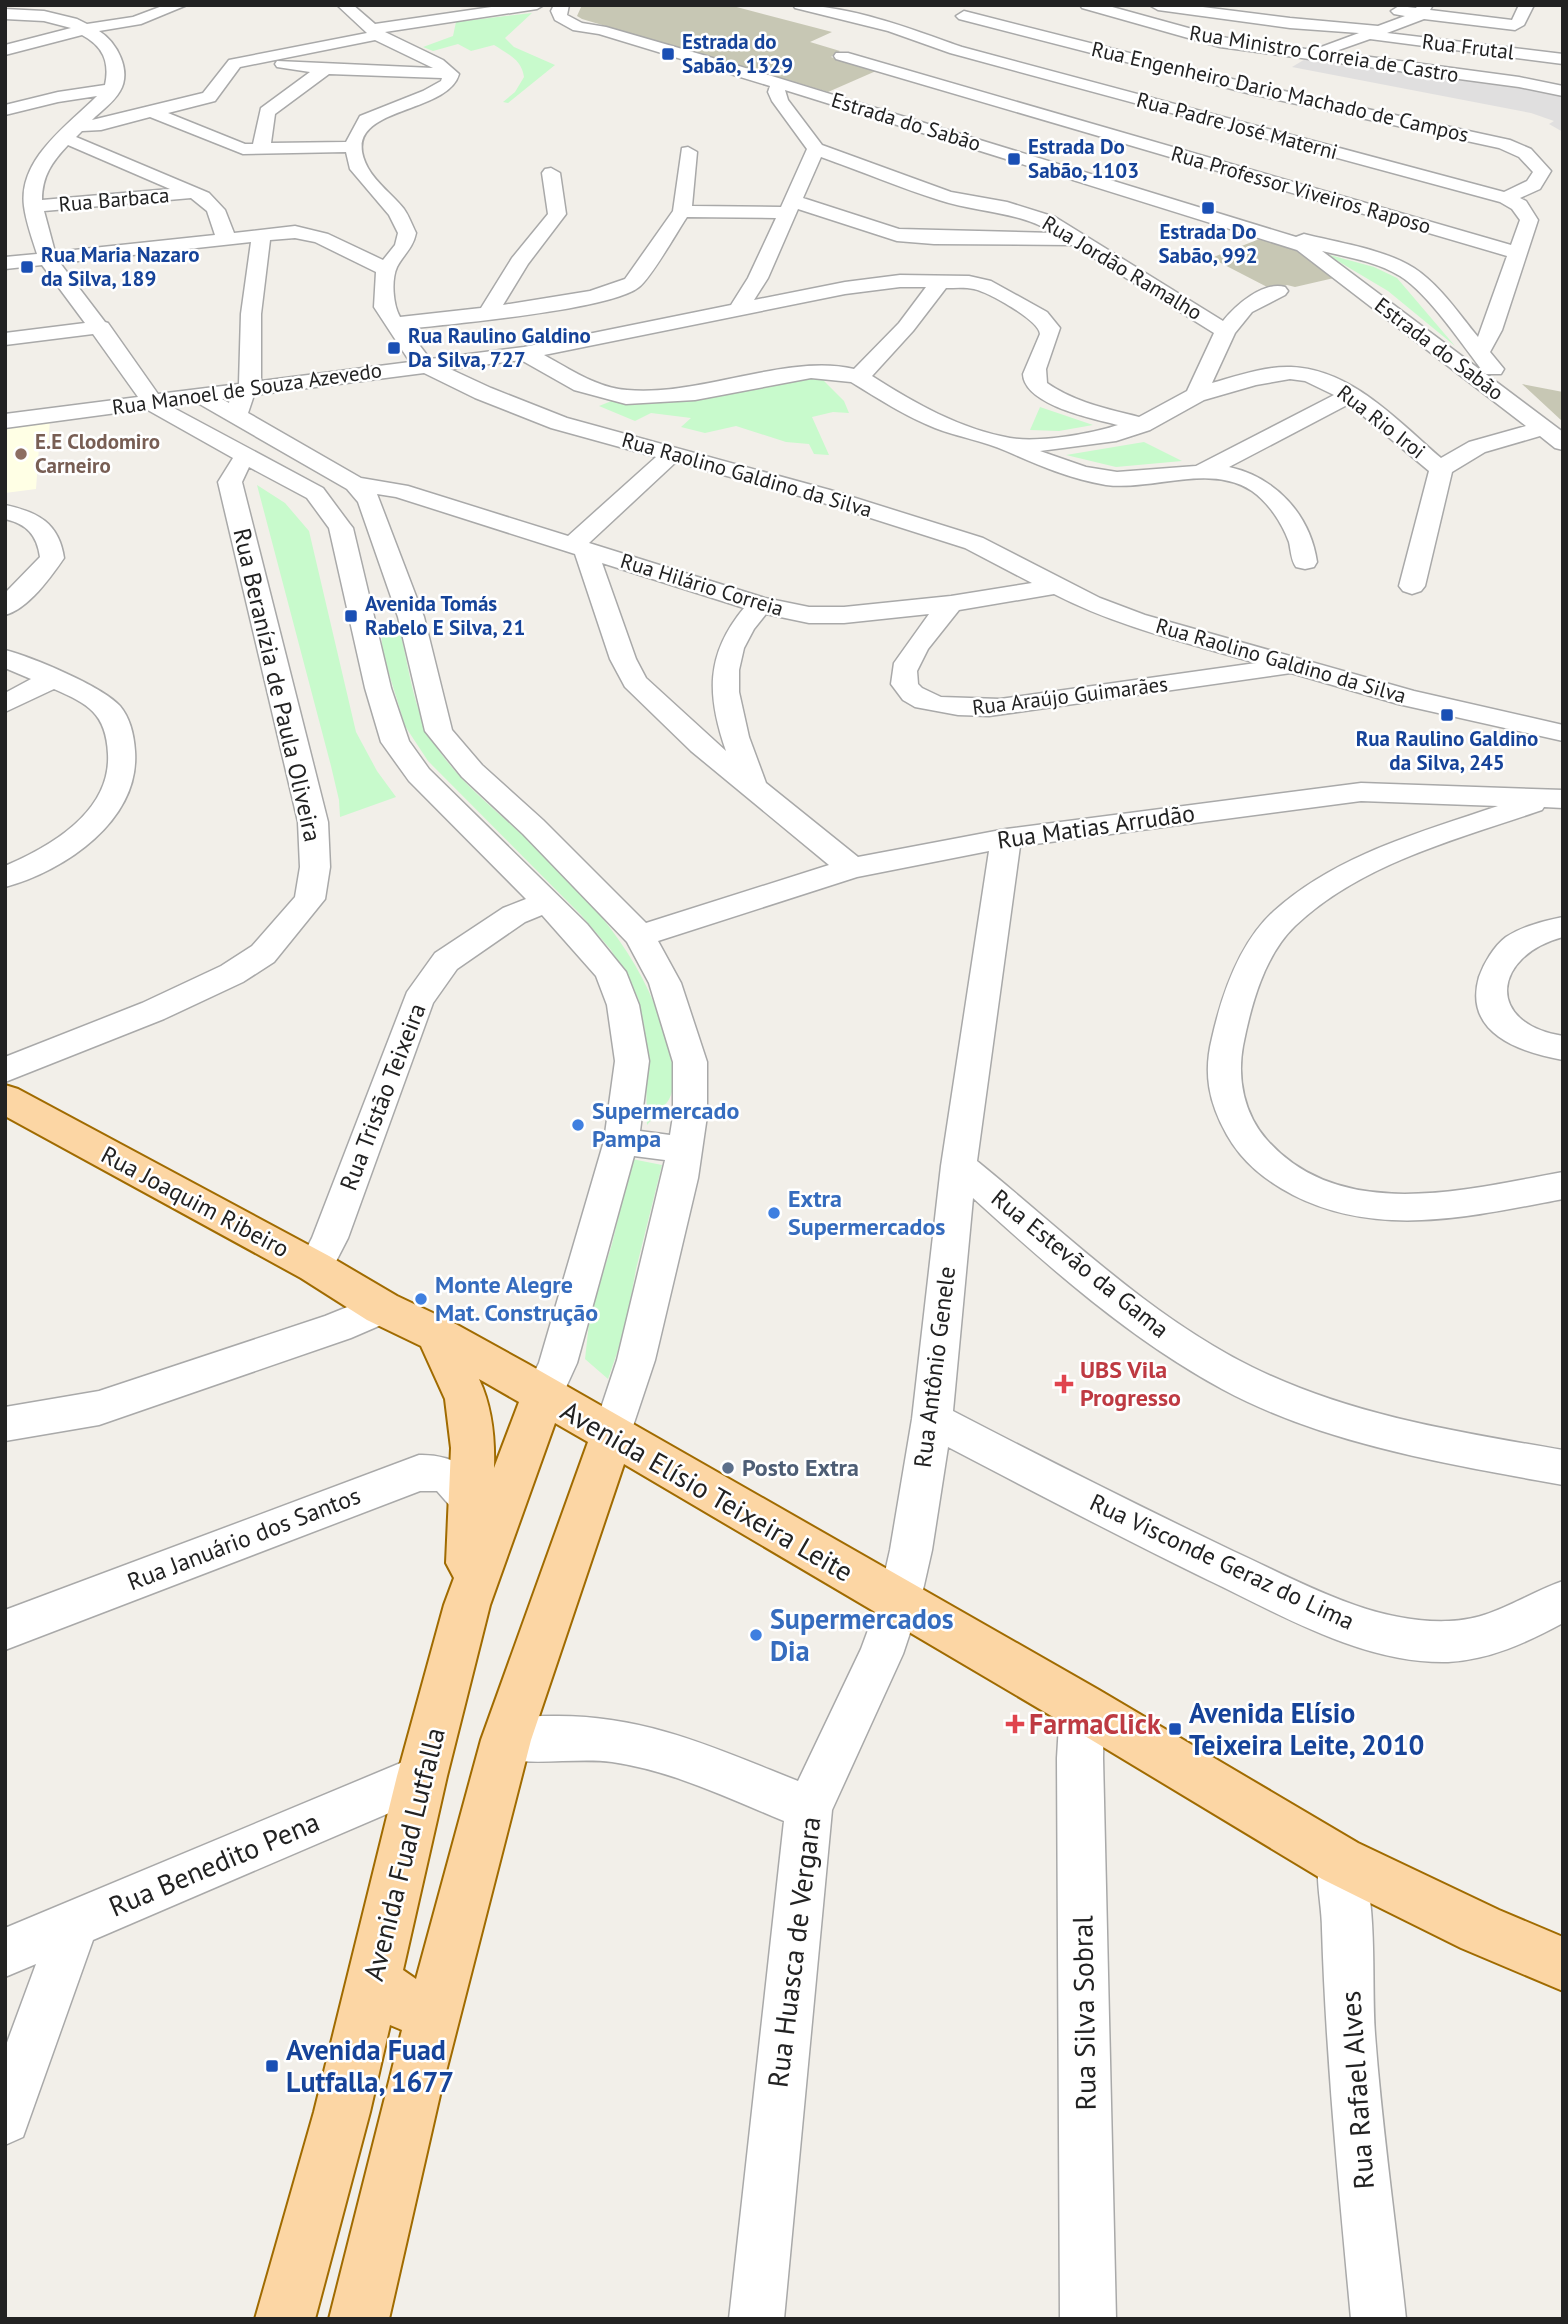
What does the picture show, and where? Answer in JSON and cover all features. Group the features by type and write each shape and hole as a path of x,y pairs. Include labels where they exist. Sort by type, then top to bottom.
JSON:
{"main road":[{"name":"Rua Joaquim Ribeiro","path":"5,1099 314,1267 382,1308"},
{"name":"Avenida Elísio Teixeira Leite","path":"382,1308 437,1334 543,1395 1082,1707 1340,1861 1480,1929 1563,1964"},
{"path":"437,1334 467,1399 473,1448 473,1503 467,1605"},
{"name":"Avenida Fuad Lutfalla","path":"285,2319 342,2112 422,1776 467,1605 543,1395"},
{"path":"359,2319 435,2008 506,1740 611,1435"},
{"path":"374,1977 382,1990 400,2005 435,2008"}],"street":[{"path":"5,50 86,29 136,21 180,5"},
{"path":"344,5 376,32 451,74"},
{"path":"70,132 209,97 231,65 252,59 376,32 537,5"},
{"name":"Estrada do Sabão","path":"562,5 559,11 563,20 578,27 601,30 1304,246 1442,352 1550,430"},
{"name":"Estrada do Sabão","path":"573,5 573,16 601,30"},
{"name":"Rua Padre José Materni","path":"800,5 1506,198"},
{"name":"Rua Engenheiro Dario Machado de Campos","path":"946,5 962,16 1251,89 1489,140 1515,148 1537,164 1542,176 1534,185 1506,198"},
{"name":"Rua Ministro Correia de Castro","path":"1087,5 1220,42 1519,82 1563,92"},
{"name":"Rua Frutal","path":"1151,5 1563,59"},
{"path":"1382,9 1423,9 1515,25 1527,5"},
{"path":"1135,194 1187,144 1251,89 1310,55 1379,33 1423,9"},
{"path":"5,15 62,18 86,29 101,39 110,50 116,72 113,89 44,160 33,184 33,206 48,260 101,327 151,402 161,410 315,493 341,528 378,688 395,743 419,775 576,931 610,972 623,1005 632,1061 621,1141 558,1363 543,1395"},
{"path":"914,36 962,16"},
{"name":"Rua Professor Viveiros Raposo","path":"914,36 842,56 1187,144 1518,253"},
{"path":"252,59 325,69 451,74"},
{"path":"261,150 267,112 325,69"},
{"path":"5,263 295,232 315,236 386,269 404,246 407,233 397,213 359,169 354,147 355,138 366,120 436,92 448,84 451,74"},
{"path":"737,311 758,278 816,149 780,101 776,92 779,84"},
{"path":"5,110 58,97 113,89"},
{"path":"151,112 237,148 261,150 354,147"},
{"path":"70,132 212,203 218,212 225,238"},
{"name":"Rua Jordão Ramalho","path":"816,149 947,197 1007,208 1040,218 1194,309 1225,331"},
{"path":"393,324 624,289 632,283 682,211 688,152"},
{"path":"490,310 519,262 557,214 551,173"},
{"path":"15,187 33,184"},
{"name":"Rua Barbaca","path":"33,206 195,193"},
{"path":"1442,352 1463,360 1477,359 1492,330 1529,220 1519,205 1506,198"},
{"path":"682,211 791,207 897,234 934,238 1075,239"},
{"name":"Estrada do Sabão","path":"1250,228 1349,251 1390,263 1406,272 1430,292 1480,353 1550,430"},
{"path":"261,234 243,403 355,484 369,500 411,617 439,731 472,771 533,827 640,936 665,983 690,1062 690,1115 684,1150 636,1360 611,1435"},
{"name":"Rua Raolino Galdino da Silva","path":"386,269 384,307 393,324 424,365 482,393 559,423 921,525 974,544 1091,603 1136,620 1408,698 1563,733"},
{"path":"859,377 906,327 942,280"},
{"name":"Rua Manoel de Souza Azevedo","path":"5,421 199,395 243,403 424,365 524,353 875,283 942,280 969,282 996,290 1027,307 1047,324 1050,334 1034,372 1035,383 1042,392 1142,425"},
{"path":"1196,395 1225,331 1245,308 1278,291"},
{"path":"5,339 101,327"},
{"path":"524,353 582,385 626,397 695,393 822,371 859,377 909,409 1010,445 1049,463 1101,477 1121,480 1205,470 1239,475 1258,484 1274,498 1300,538 1305,562"},
{"name":"Rua Rio Iroi","path":"1010,445 1077,441 1108,436 1142,425 1196,395 1290,373 1323,379 1350,395 1441,469"},
{"path":"1205,470 1350,395"},
{"path":"1412,586 1441,469 1452,459 1488,442 1550,430"},
{"path":"673,453 578,547 623,659 634,681 701,746 852,868"},
{"name":"Rua Beranízia de Paula Oliveira","path":"5,1070 153,1011 239,970 263,954 310,899 316,867 313,822 230,482 237,466 247,457"},
{"name":"Rua Hilário Correia","path":"355,484 400,491 760,605 821,615 951,604 1058,586"},
{"path":"5,512 36,523 50,538 52,558 5,607"},
{"name":"Rua Araújo Guimarães","path":"951,604 913,654 904,671 907,688 916,696 940,705 968,709 1000,707 1294,666"},
{"path":"752,785 726,705 725,666 736,633 760,605"},
{"path":"364,624 411,617"},
{"path":"5,877 54,854 78,837 111,801 123,771 123,751 118,728 111,713 98,703 52,679 7,661"},
{"path":"5,704 52,679"},
{"name":"Rua Matias Arrudão","path":"640,936 852,868 1006,838 1361,792 1556,799"},
{"path":"1556,799 1439,837 1347,875 1293,912 1267,940 1246,981 1234,1010 1222,1066 1223,1087 1234,1117 1252,1148 1272,1166 1307,1188 1341,1201 1382,1208 1415,1209 1563,1185"},
{"name":"Rua Antônio Genele","path":"899,1603 911,1550 932,1419 959,1166 1006,838"},
{"name":"Rua Tristão Teixeira","path":"314,1267 330,1238 418,1000 446,961 514,915 545,902"},
{"path":"1563,927 1540,933 1516,945 1499,967 1492,993 1497,1017 1508,1028 1532,1041 1563,1048"},
{"path":"621,1141 684,1150"},
{"name":"Rua Estevão da Gama","path":"959,1166 1125,1304 1196,1355 1244,1381 1279,1398 1348,1423 1563,1468"},
{"path":"5,1424 99,1408 338,1326 382,1308"},
{"name":"Rua Visconde Geraz do Lima","path":"932,1419 1141,1527 1307,1606 1375,1633 1430,1641 1478,1639 1514,1628 1563,1600"},
{"name":"Rua Januário dos Santos","path":"5,1630 419,1473 437,1471 451,1476 473,1503"},
{"name":"Rua Huasca de Vergara","path":"756,2319 808,1808 881,1654 899,1603"},
{"name":"Rua Silva Sobral","path":"1082,1707 1080,1758 1088,2319"},
{"path":"506,1740 550,1737 611,1741 675,1755 808,1808"},
{"name":"Rua Benedito Pena","path":"5,1953 422,1776"},
{"name":"Rua Rafael Alves","path":"1340,1861 1346,1915 1350,2034 1368,2233 1379,2319"},
{"path":"5,2119 75,1923"}],"shaded area":[{"path":"582,5 729,5 832,32 810,42 840,51 831,57 876,71 828,92 582,19 577,16"},
{"path":"1312,55 1563,89 1563,132 1549,124 1554,121 1531,113 1292,67"},
{"path":"1262,238 1292,248 1334,278 1295,287 1287,285 1273,290 1211,258"},
{"path":"1522,384 1563,392 1563,421 1562,421"},
{"name":"E.E Clodomiro Carneiro","path":"50,420 48,446 39,447 36,489 5,493 5,426"}],"green space":[{"path":"532,13 505,38 514,47 555,65 508,103 503,102 515,92 524,77 517,62 504,51 494,45 471,51 458,44 433,51 423,47 453,36 456,22"},
{"path":"1326,254 1374,267 1397,278 1455,346 1388,291"},
{"path":"838,375 824,381 844,401 849,413 833,412 812,417 829,455 814,454 809,444 786,442 736,426 705,433 681,427 691,418 651,413 635,421 599,406 614,400 803,376"},
{"path":"1040,407 1093,425 1059,431 1030,430"},
{"path":"1144,442 1182,461 1116,467 1066,455"},
{"path":"257,485 285,503 309,531 356,732 377,771 396,797 340,817 331,766"},
{"path":"399,627 421,715 443,756 475,791 544,855 586,899 606,922 640,973 663,1029 673,1075 668,1101 647,1125 645,1030 638,998 611,950 581,915 428,761 405,726 383,654 381,631"},
{"path":"632,1159 662,1165 636,1269 625,1330 608,1379 585,1359 590,1314 612,1244"}],"place":[{"name":"Estrada do Sabão, 1329","path":"668,54"},
{"name":"Estrada Do Sabão, 1103","path":"1014,159"},
{"name":"Estrada Do Sabão, 992","path":"1208,208"},
{"name":"Rua Maria Nazaro da Silva, 189","path":"27,267"},
{"name":"Rua Raulino Galdino Da Silva, 727","path":"394,348"},
{"name":"E.E Clodomiro Carneiro","path":"21,454"},
{"name":"Avenida Tomás Rabelo E Silva, 21","path":"351,616"},
{"name":"Rua Raulino Galdino da Silva, 245","path":"1447,715"},
{"name":"Supermercado Pampa","path":"578,1125"},
{"name":"Extra Supermercados","path":"774,1213"},
{"name":"Monte Alegre Mat. Construção","path":"421,1299"},
{"name":"UBS Vila Progresso","path":"1064,1384"},
{"name":"Posto Extra","path":"728,1468"},
{"name":"Supermercados Dia","path":"756,1635"},
{"name":"FarmaClick","path":"1015,1724"},
{"name":"Avenida Elísio Teixeira Leite, 2010","path":"1175,1729"},
{"name":"Avenida Fuad Lutfalla, 1677","path":"272,2066"}]}
